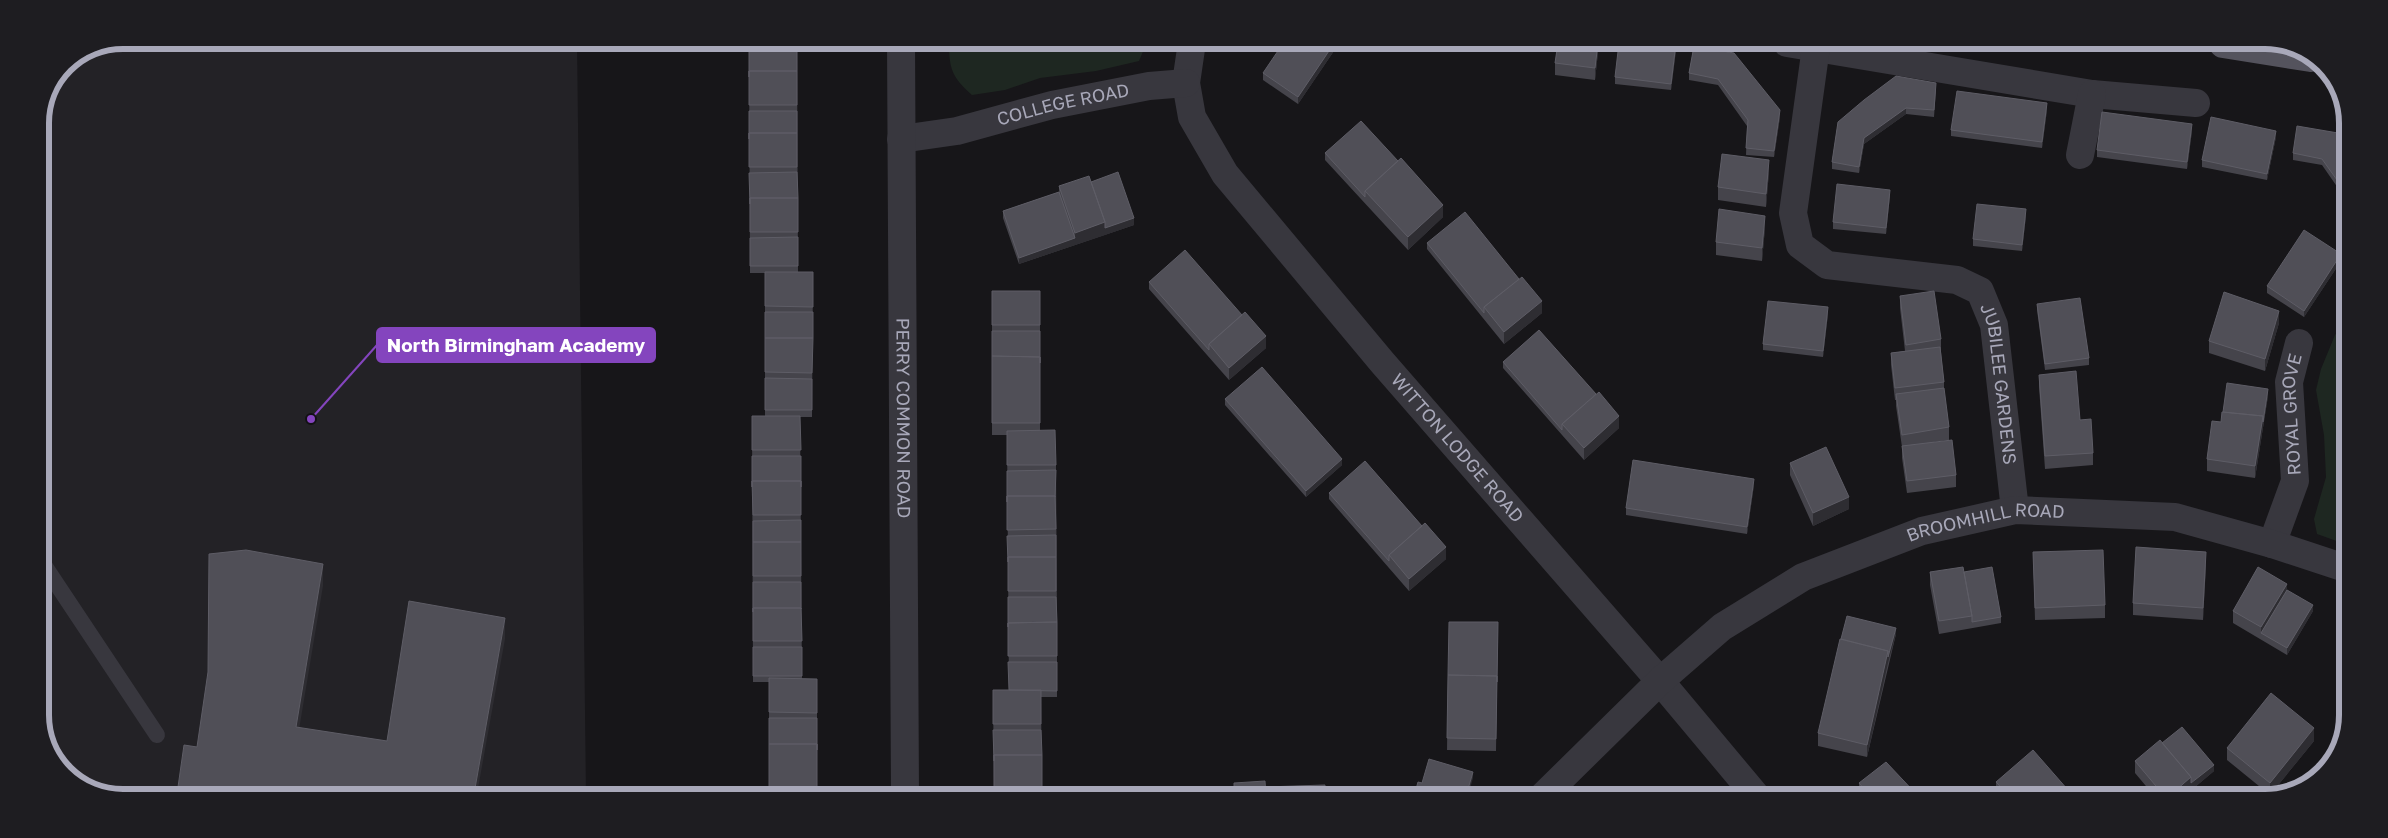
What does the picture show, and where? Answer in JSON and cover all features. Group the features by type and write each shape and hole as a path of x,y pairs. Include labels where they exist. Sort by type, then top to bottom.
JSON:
{"main road":[{"path":"2254,49 2294,55"}],"street":[{"name":"PERRY COMMON ROAD","path":"901,49 905,789"},
{"path":"1186,83 1191,49"},
{"name":"JUBILEE GARDENS","path":"1816,49 1793,213 1800,245 1827,265 1957,280 1980,291 1994,325 2015,510"},
{"path":"1828,49 2092,94 2196,103"},
{"name":"COLLEGE ROAD","path":"901,139 956,131 1052,105 1139,88 1186,83"},
{"name":"WITTON LODGE ROAD","path":"1186,83 1192,118 1225,174 1382,362 1660,681 1750,789"},
{"path":"2080,155 2092,94"},
{"name":"ROYAL GROVE","path":"2272,544 2295,481 2288,382 2299,343"},
{"name":"BROOMHILL ROAD","path":"1549,789 1660,681 1722,627 1803,578 1922,531 2015,510 2175,517 2272,544 2339,566"}],"lane":[{"path":"49,572 157,735"}],"shaded area":[{"path":"123,49 577,49 586,789 123,789 108,788 82,777 74,771 59,752 50,730 49,720 49,123 50,108 54,94 61,82 70,70 94,54 108,50"},
{"path":"949,49 1144,49 1139,61 1096,71 1040,78 1005,90 972,95 956,77 950,59"},
{"path":"2339,330 2339,542 2317,534 2314,519 2326,477 2324,435 2316,390 2321,369 2335,335"}],"building":[{"path":"749,49 797,49 797,71 749,71"},
{"path":"1279,49 1330,49 1298,97 1263,73"},
{"path":"1557,49 1597,49 1595,68 1555,63"},
{"path":"1618,49 1675,49 1671,84 1615,77"},
{"path":"1693,49 1711,49 1734,53 1780,110 1774,151 1746,148 1748,120 1718,79 1689,73"},
{"path":"749,71 797,71 797,105 749,105"},
{"path":"1896,76 1936,83 1934,110 1906,108 1864,138 1859,167 1832,162 1838,122"},
{"path":"1957,91 2047,103 2042,142 1951,130"},
{"path":"749,111 797,111 797,133 749,133"},
{"path":"2102,112 2192,124 2187,162 2097,150"},
{"path":"2211,117 2276,131 2267,174 2202,160"},
{"path":"1361,121 1398,161 1365,191 1365,197 1325,153"},
{"path":"2297,126 2338,133 2339,183 2322,159 2293,153"},
{"path":"749,133 797,133 797,167 749,167"},
{"path":"1722,154 1769,160 1766,194 1718,187"},
{"path":"1401,158 1443,205 1408,237 1365,191"},
{"path":"797,172 798,198 750,198 750,204 749,173"},
{"path":"1118,172 1134,218 1105,228 1105,222 1091,182"},
{"path":"1089,176 1105,222 1075,233 1059,186"},
{"path":"1837,184 1890,190 1886,228 1833,222"},
{"path":"1059,192 1075,238 1019,258 1003,211"},
{"path":"750,198 798,198 798,232 750,232"},
{"path":"1977,204 2026,209 2022,245 1973,239"},
{"path":"1719,209 1765,216 1762,248 1716,242"},
{"path":"1465,212 1519,279 1484,307 1484,313 1427,243"},
{"path":"2304,230 2339,253 2339,257 2304,311 2267,286"},
{"path":"798,237 798,266 750,266 750,238"},
{"path":"1185,250 1242,315 1209,344 1209,350 1149,282"},
{"path":"765,272 813,272 813,307 765,306"},
{"path":"1522,277 1542,301 1504,332 1484,307"},
{"path":"992,291 1040,291 1040,325 992,325"},
{"path":"1934,291 1941,339 1906,345 1900,296"},
{"path":"2224,292 2279,311 2265,359 2209,341"},
{"path":"2080,298 2089,358 2045,364 2037,304"},
{"path":"1768,301 1828,307 1823,351 1763,344"},
{"path":"765,312 813,312 813,338 765,338"},
{"path":"1245,312 1266,336 1229,368 1209,344"},
{"path":"1539,330 1596,394 1562,424 1562,430 1503,362"},
{"path":"992,331 1040,331 1040,357 992,356"},
{"path":"765,338 813,338 812,373 765,372"},
{"path":"1940,347 1944,382 1895,388 1891,353"},
{"path":"992,356 1040,357 1040,423 992,423"},
{"path":"1262,367 1342,459 1306,491 1225,399"},
{"path":"2076,371 2080,420 2091,419 2093,453 2045,456 2039,375"},
{"path":"765,378 812,379 812,410 765,410"},
{"path":"2227,383 2268,389 2263,422 2263,416 2223,412"},
{"path":"1944,388 1949,427 1902,435 1896,394"},
{"path":"1599,392 1619,416 1584,448 1562,424"},
{"path":"2222,412 2263,416 2255,466 2207,459 2212,421 2221,422"},
{"path":"752,416 800,416 801,450 752,450"},
{"path":"1055,430 1056,465 1007,465 1007,431"},
{"path":"1952,440 1956,475 1907,481 1902,446"},
{"path":"1826,447 1849,497 1813,513 1790,463"},
{"path":"752,456 801,456 801,481 752,481"},
{"path":"1633,460 1754,479 1747,527 1626,508"},
{"path":"1365,461 1422,526 1389,555 1389,561 1329,493"},
{"path":"1056,470 1055,497 1007,496 1007,471"},
{"path":"752,481 801,481 801,515 753,515"},
{"path":"1007,496 1055,496 1056,529 1007,530"},
{"path":"801,520 801,542 753,542 753,521"},
{"path":"1425,523 1446,547 1409,579 1389,555"},
{"path":"1056,535 1056,557 1008,557 1008,562 1007,536"},
{"path":"753,542 801,542 801,576 753,576"},
{"path":"2136,547 2206,552 2203,608 2133,603"},
{"path":"246,550 323,564 296,727 387,741 409,601 505,618 475,789 178,789 184,745 197,747 208,672 209,554"},
{"path":"2103,550 2105,605 2035,608 2033,552"},
{"path":"1008,557 1056,557 1056,591 1008,591"},
{"path":"1963,567 1972,616 1939,621 1930,572"},
{"path":"1992,567 2001,617 1972,622 1964,572"},
{"path":"2258,567 2287,584 2261,627 2233,611"},
{"path":"753,582 801,582 801,608 753,608"},
{"path":"2287,590 2313,605 2287,648 2261,633"},
{"path":"1008,597 1056,597 1057,622 1008,623"},
{"path":"753,608 801,608 802,641 753,641"},
{"path":"1847,616 1896,628 1888,657 1888,651 1841,639"},
{"path":"1057,622 1057,656 1008,656 1008,623"},
{"path":"1449,622 1498,622 1497,682 1497,676 1448,675"},
{"path":"1840,639 1888,651 1867,745 1818,733"},
{"path":"753,647 802,647 802,676 753,676"},
{"path":"1008,662 1057,662 1057,691 1009,690"},
{"path":"1448,675 1497,676 1496,739 1447,738"},
{"path":"769,678 817,679 817,713 769,712"},
{"path":"993,690 1041,690 1041,724 993,724"},
{"path":"2271,693 2314,728 2270,783 2227,748"},
{"path":"769,718 817,718 817,744 769,744"},
{"path":"2182,727 2214,765 2191,783 2191,777 2162,743"},
{"path":"993,730 1041,730 1042,755 994,755 994,761"},
{"path":"2160,740 2191,777 2177,789 2158,789 2135,761"},
{"path":"769,744 817,744 817,789 769,789"},
{"path":"2033,750 2067,789 2003,789 1996,782"},
{"path":"994,755 1042,755 1042,789 994,789"},
{"path":"1429,759 1473,772 1468,789 1416,789 1418,782 1422,783"},
{"path":"1886,762 1911,789 1864,789 1859,783"},
{"path":"1265,781 1266,789 1234,789 1234,783"},
{"path":"1325,785 1325,789 1265,789 1265,787"}],"place":[{"name":"North Birmingham Academy","path":"311,419"}]}
